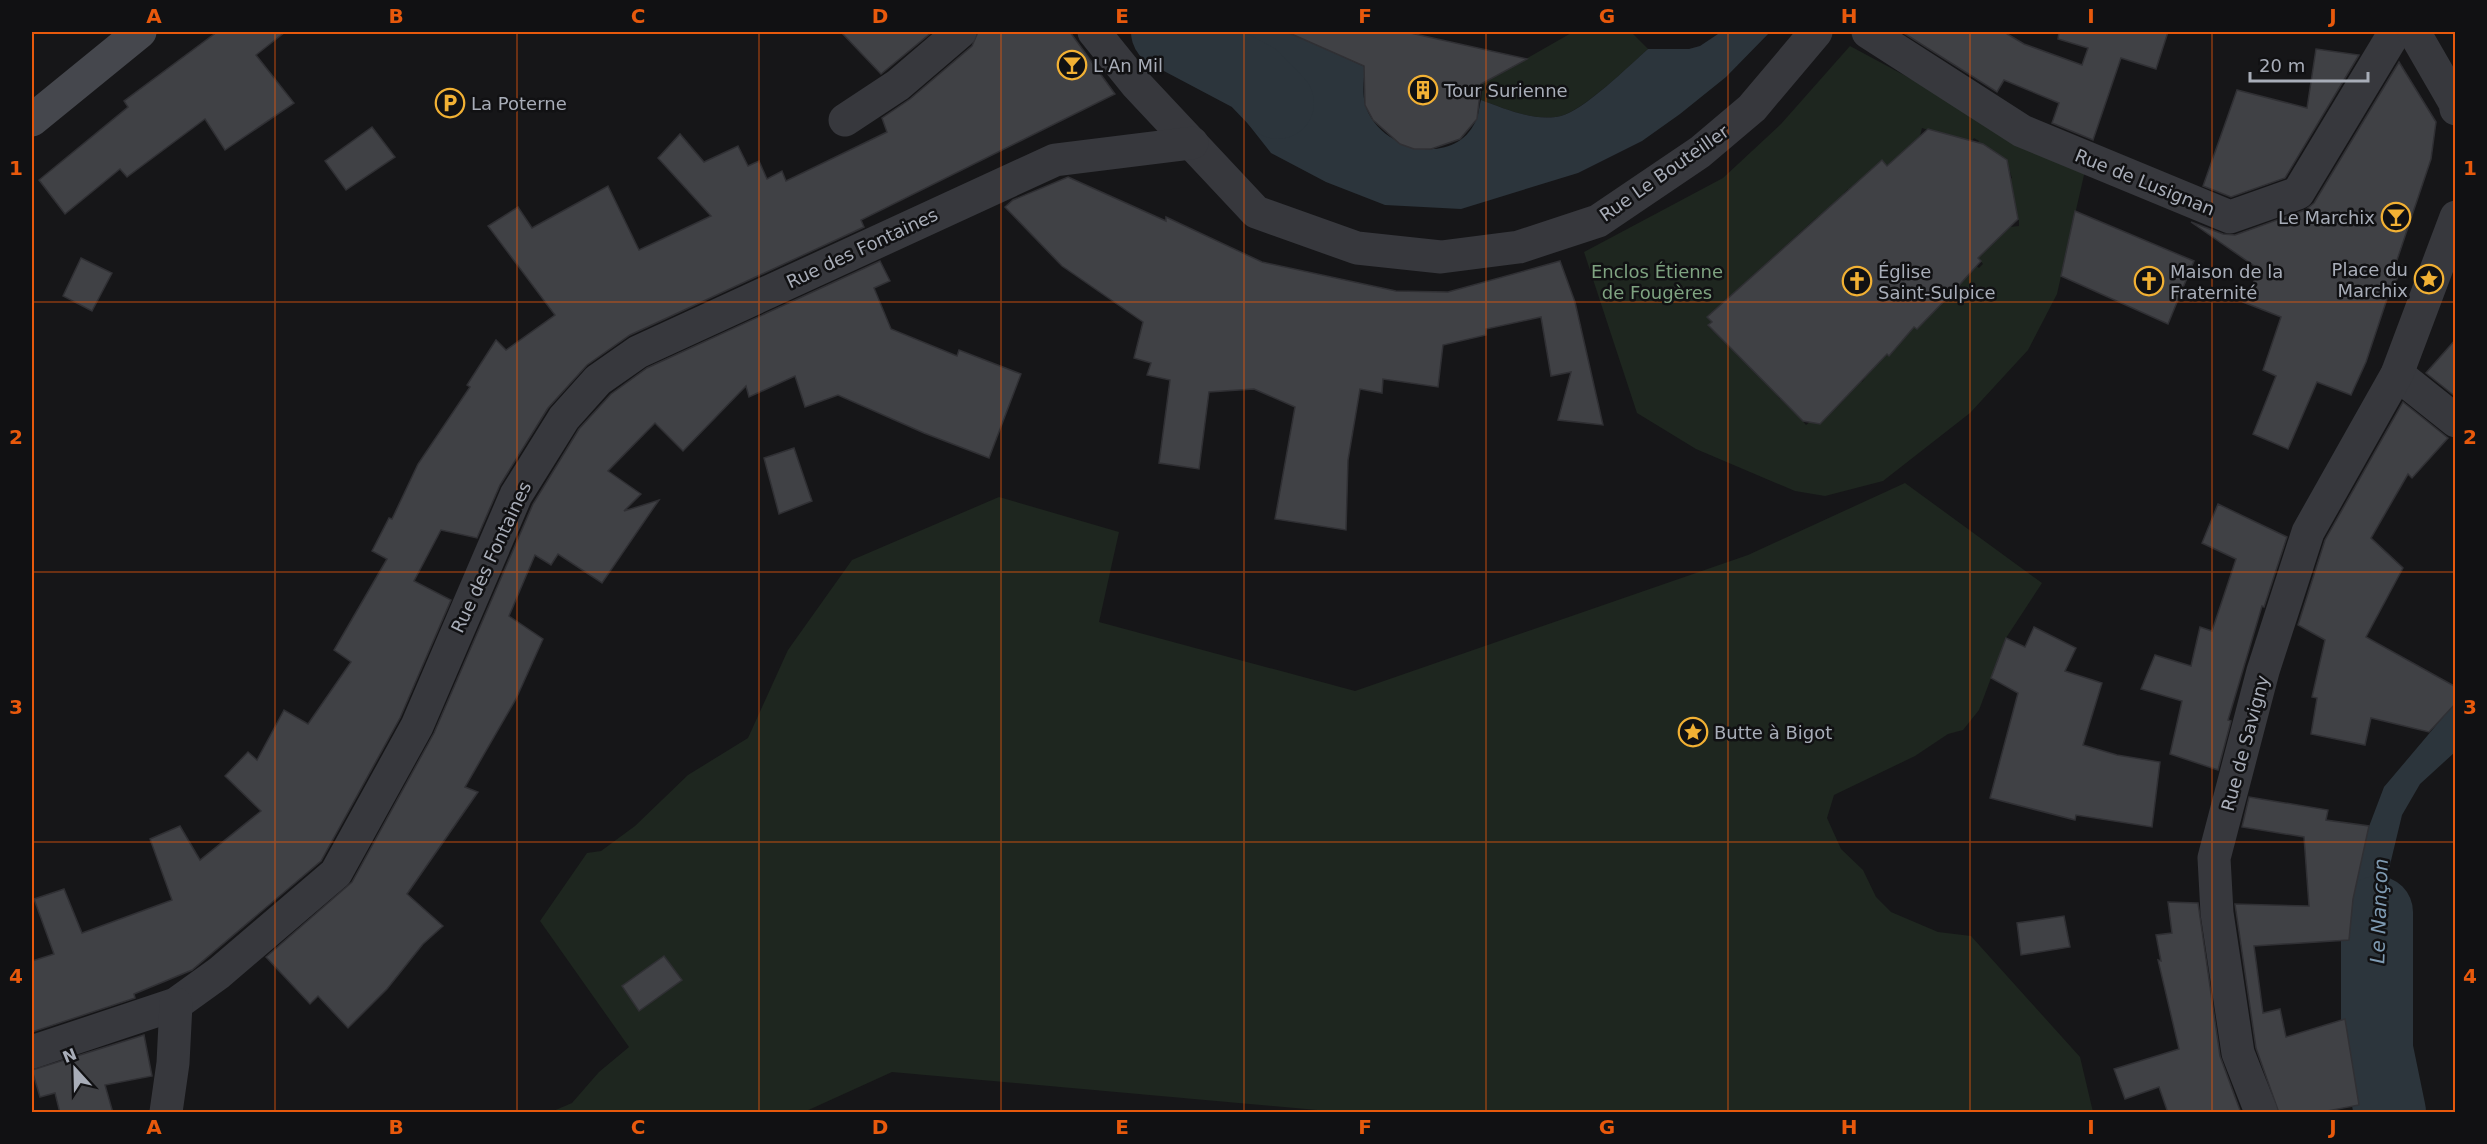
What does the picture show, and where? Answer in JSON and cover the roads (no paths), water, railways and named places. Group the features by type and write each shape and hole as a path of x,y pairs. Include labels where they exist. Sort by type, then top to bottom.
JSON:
{"main road":[{"path":"32,120 140,32"}],"street":[{"path":"845,120 898,85 960,32"},
{"name":"Rue Le Bouteiller","path":"1094,32 1136,84 1256,212 1357,248 1441,256 1519,247 1598,221 1700,152 1752,108 1816,32"},
{"name":"Rue de Lusignan","path":"1868,32 2022,131 2230,217 2298,193 2395,32"},
{"path":"2414,32 2455,103 2456,109"},
{"name":"Rue des Fontaines","path":"32,1052 176,1004 219,973 336,873 417,726 516,495 564,418 598,380 638,352 1055,160 1192,143"},
{"path":"2456,217 2392,384 2456,422"},
{"name":"Rue de Savigny","path":"2261,1113 2238,1053 2217,913 2214,858 2263,671 2308,532 2392,384"},
{"path":"166,1113 173,1063 176,1004"}],"water":[{"path":"1202,32 1289,32 1365,67 1364,99 1373,120 1385,133 1401,143 1418,148 1436,149 1453,144 1467,134 1477,118 1481,100 1530,116 1561,116 1593,97 1648,49 1689,49 1700,46 1721,32 1770,32 1726,77 1642,141 1578,173 1461,209 1385,205 1326,182 1271,153 1193,54"},
{"path":"2455,703 2455,752 2420,784 2402,815 2381,902 2395,1009 2359,1015 2350,940 2356,884 2365,837 2384,787"},
{"path":"2396,1018 2411,1112 2372,1112 2360,1025"}],"waterway":[{"path":"1167,32 1254,78 1278,103"},
{"name":"Le Nançon","path":"2377,912 2377,1049 2390,1112"}],"place":[{"name":"L'An Mil","path":"1072,65"},
{"name":"Tour Surienne","path":"1423,90"},
{"name":"La Poterne","path":"450,103"},
{"name":"Le Marchix","path":"2396,217"},
{"name":"Place du Marchix","path":"2429,279"},
{"name":"Église Saint-Sulpice","path":"1857,281"},
{"name":"Maison de la Fraternité","path":"2149,281"},
{"name":"Butte à Bigot","path":"1693,732"}],"park label":[{"name":"Enclos Étienne de Fougères","path":"1657,281"}]}
